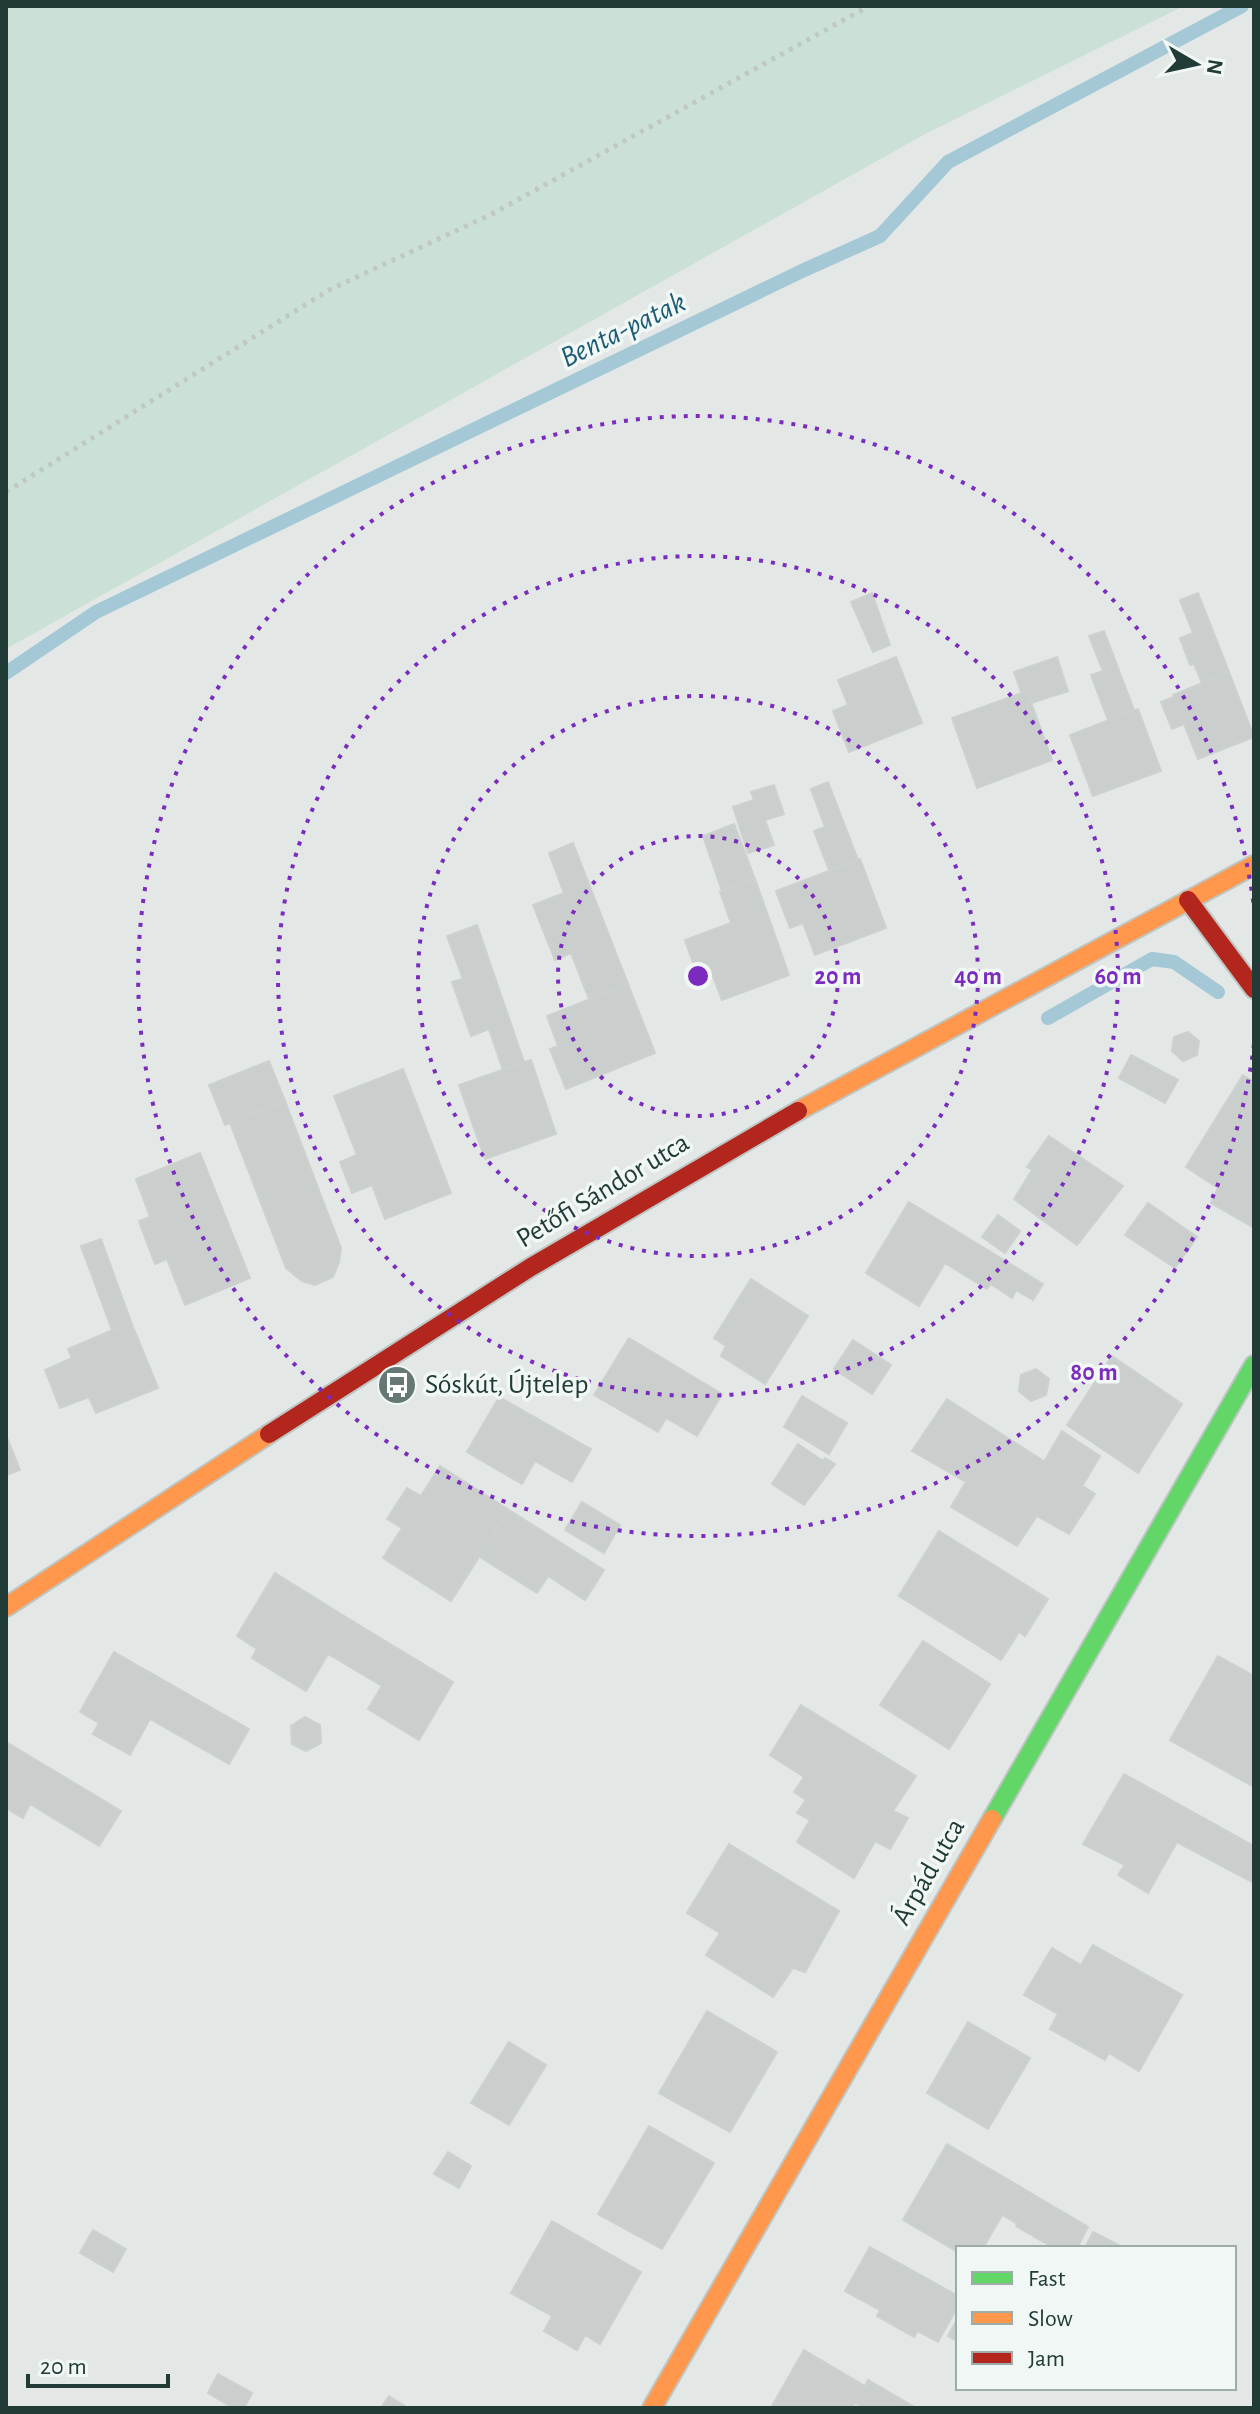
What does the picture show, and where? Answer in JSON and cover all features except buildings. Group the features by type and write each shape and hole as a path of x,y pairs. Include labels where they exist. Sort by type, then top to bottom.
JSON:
{"main road":[{"name":"Petőfi Sándor utca","path":"6,1607 408,1342 609,1219 813,1100 1254,865"},
{"path":"1188,900 1254,989"},
{"name":"Árpád utca","path":"652,2408 1254,1365"}],"path":[{"path":"6,492 329,290 492,214 869,6"}],"green space":[{"path":"6,6 1184,6 927,133 6,649"}],"waterway":[{"name":"Benta-patak","path":"6,673 96,612 880,236 948,162 1242,6"},
{"path":"1048,1018 1152,959 1174,962 1218,992"}],"traffic: fast":[{"path":"992,1819 1254,1365"}],"traffic: slow":[{"path":"798,1111 1254,865"},
{"path":"6,1607 269,1434"},
{"path":"652,2408 992,1819"}],"traffic: jam":[{"path":"1188,900 1254,989"},
{"path":"269,1434 531,1267 798,1111"}],"place":[{"name":"Sóskút, Újtelep","path":"397,1385"}]}
